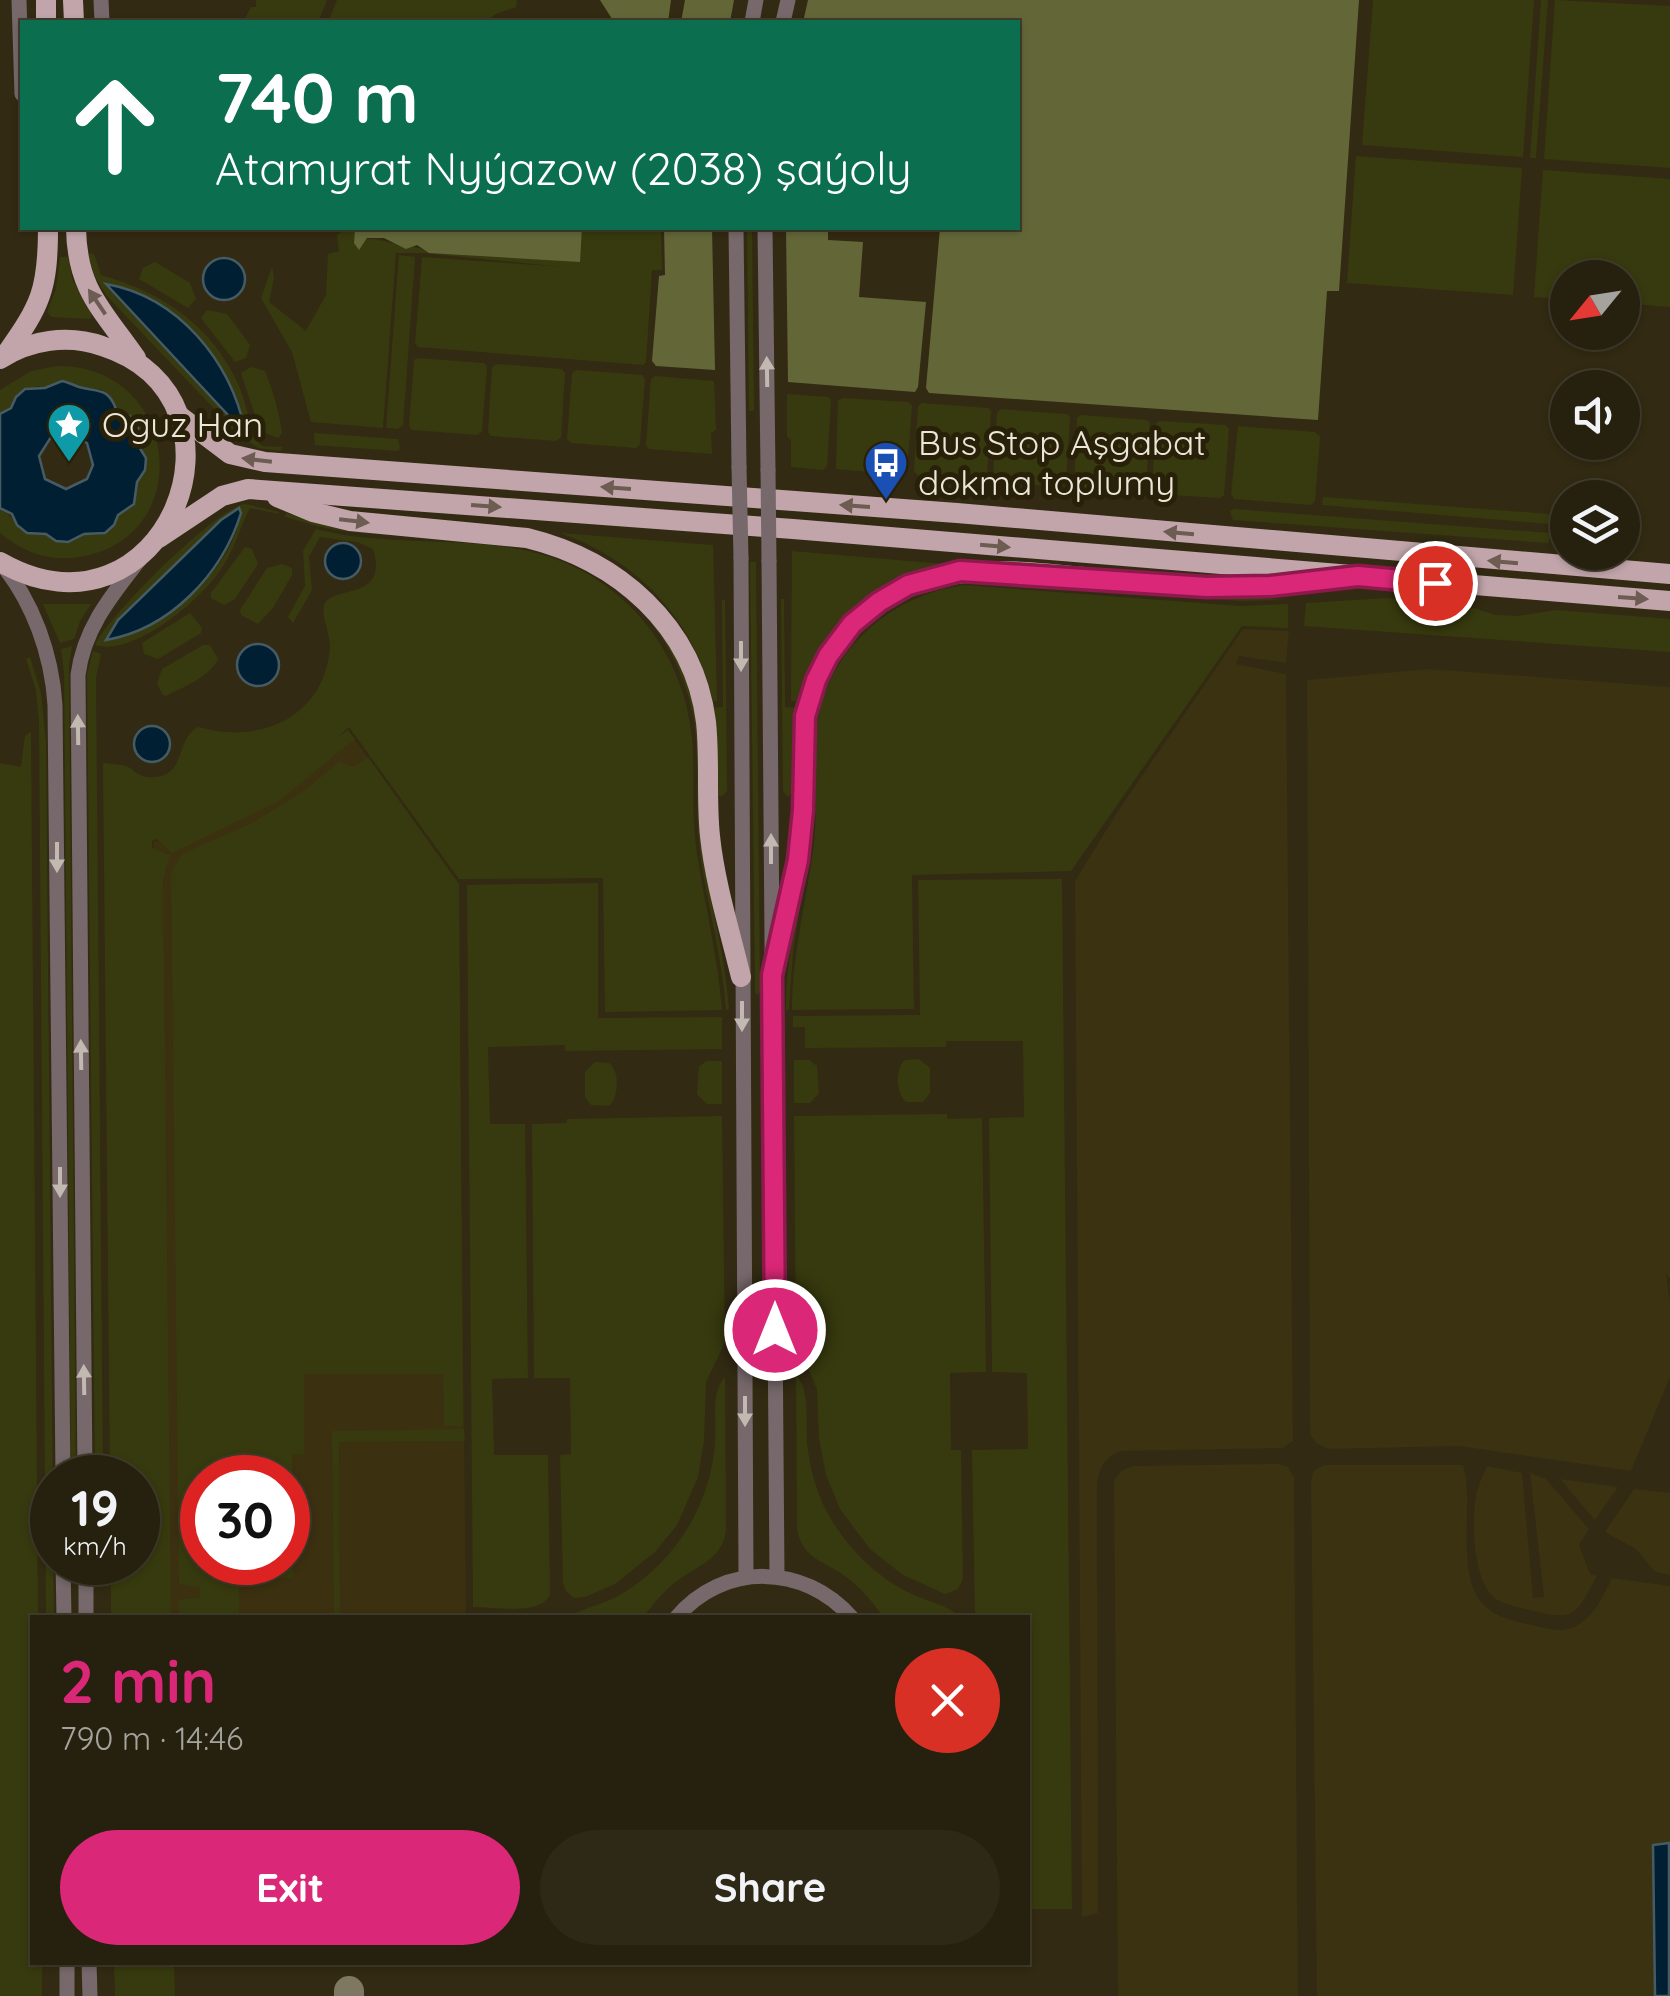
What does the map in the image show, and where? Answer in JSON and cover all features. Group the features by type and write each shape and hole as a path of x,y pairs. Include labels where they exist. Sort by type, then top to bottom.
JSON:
{"main road":[{"path":"3,357 36,311 42,295 47,277 48,230"},
{"path":"76,230 77,258 86,284 177,414 186,457 184,486 174,513 154,543"},
{"path":"3,357 32,344 76,340 104,346 142,368"},
{"path":"177,414 230,454 248,460 1670,574"},
{"path":"262,490 332,518 527,538 556,545 594,562 639,594 682,648 699,687 707,737 713,858 742,977"},
{"path":"0,562 26,575 70,582 112,572 230,492 262,490 1670,601"},
{"path":"772,975 798,860 803,736 810,696 838,641 879,602 908,585 960,571 1242,588 1358,576"}],"street":[{"path":"19,0 20,31"},
{"path":"736,230 746,1577"},
{"path":"765,230 778,1576"},
{"path":"85,1455 78,675 94,621 154,543"},
{"path":"0,562 13,578 39,633 54,692 62,1455"},
{"path":"679,1615 706,1591 746,1577 778,1576 821,1591 849,1615"},
{"path":"63,1585 64,1615"},
{"path":"86,1585 86,1615"},
{"path":"67,1965 67,1996"},
{"path":"89,1965 90,1996"}],"shaded area":[{"path":"348,730 458,883 466,1615 161,1615 153,842 209,825 293,778"}],"green space":[{"path":"256,0 327,0 319,20 244,20 251,7 256,7"},
{"path":"337,0 517,0 516,7 487,20 329,20"},
{"path":"600,0 671,0 668,20 613,20"},
{"path":"685,0 734,0 730,20 681,20"},
{"path":"808,0 1359,0 1339,291 1327,291 1318,420 929,393 926,388 940,230 1020,230 1020,20 803,20"},
{"path":"1373,0 1534,0 1523,157 1362,145"},
{"path":"1541,0 1548,0 1536,158 1530,158"},
{"path":"1555,0 1670,6 1670,168 1544,159"},
{"path":"1356,156 1522,168 1513,295 1347,283"},
{"path":"1543,170 1670,179 1670,307 1640,304 1640,260 1550,260 1550,298 1534,297"},
{"path":"355,230 354,243 375,239 430,253 581,246 582,230 661,230 662,270 652,270 646,362 643,365 418,347 415,343 422,257 563,267 396,253 383,428 311,422 292,352 261,298 272,267 269,302 306,331 326,295 328,254 339,251 337,235"},
{"path":"355,230 582,230 580,262 429,253 417,245 406,249 384,238 367,238 359,250 354,243"},
{"path":"664,230 712,230 715,370 656,366 652,361 659,276 665,275"},
{"path":"747,230 752,230 754,411 749,411"},
{"path":"786,230 828,230 828,240 863,242 859,297 926,302 915,392 788,382"},
{"path":"88,253 94,254 101,275 145,291 200,329 239,386 255,439 262,446 282,447 281,451 258,448 236,432 106,295 95,277","holes":["107,284 131,291 177,318 215,358 229,381 245,430"]},
{"path":"399,255 415,257 403,425 398,429 386,428"},
{"path":"60,257 68,257 73,281 93,313 90,319 52,317 47,312 56,289"},
{"path":"155,262 190,283 196,299 188,308 139,279 143,268"},
{"path":"207,310 227,314 250,345 246,358 235,362 201,318"},
{"path":"417,358 484,363 487,367 482,432 477,435 412,430 409,426"},
{"path":"497,364 562,369 565,373 561,438 556,441 491,436 488,432 492,367"},
{"path":"57,366 98,373 129,393 150,421 159,454 157,488 143,519 117,544 68,558 37,554 9,540 0,533 0,508 25,530 61,542 84,534 99,535 110,530 118,514 134,504 146,458 136,442 133,418 116,409 100,389 62,381 45,388 37,386 0,414 0,390 31,371"},
{"path":"251,367 265,371 281,425 278,438 260,431 241,373"},
{"path":"576,370 642,375 645,379 640,444 636,448 571,443 567,439 572,373"},
{"path":"655,376 714,381 716,430 711,433 712,454 649,449 646,445 651,379"},
{"path":"787,394 831,400 827,466 823,470 791,467"},
{"path":"838,400 908,402 912,406 907,471 902,475 836,469"},
{"path":"922,403 991,411 987,477 982,481 918,476 914,471 918,406"},
{"path":"1001,409 1070,417 1066,483 1061,487 997,482 993,478 997,413"},
{"path":"1081,415 1150,423 1146,489 1140,492 1074,487 1077,418"},
{"path":"1156,423 1225,425 1229,429 1224,495 1220,498 1155,494 1152,488"},
{"path":"1238,426 1315,432 1320,437 1315,501 1311,505 1234,499 1231,494"},
{"path":"314,433 398,439 400,448 397,451 315,445"},
{"path":"1323,497 1550,514 1550,524 1322,505"},
{"path":"245,504 279,512 250,508 219,572 181,611 127,643 95,645 164,565 231,510","holes":["240,508 227,552 194,592 151,622 107,641 221,520"]},
{"path":"1230,511 1550,533 1549,543 1233,520"},
{"path":"286,513 344,528 494,539 541,547 597,570 644,609 678,659 696,716 703,845 729,1009 726,1010 700,852 693,715 674,659 641,611 596,574 541,551 493,542 337,530 285,517"},
{"path":"316,529 374,538 522,550 579,569 628,604 665,651 687,708 692,738 695,839 722,1010 605,1012 603,878 459,879 349,727 337,738 348,730 355,739 279,801 172,853 157,839 152,841 152,848 170,855 163,879 171,1615 111,1615 111,1585 160,1585 160,1455 110,1455 103,763 126,766 144,776 160,776 175,766 186,740 198,727 244,732 265,728 302,709 325,672 330,648 325,603 359,589 374,577 373,549 357,542 320,537 309,557 312,590 293,623 288,617 305,586 303,551"},
{"path":"560,533 713,545 717,701 713,701 692,645 659,597 614,559"},
{"path":"245,547 252,549 258,564 234,600 224,605 211,598 211,593"},
{"path":"792,551 944,564 893,582 851,612 819,652 796,701 791,701"},
{"path":"750,562 756,562 760,992 757,995 755,992"},
{"path":"282,564 292,568 292,575 273,608 258,624 241,615 240,610 267,568"},
{"path":"989,579 1286,600 1241,601 965,582 917,594 896,604 860,632 836,663 816,714 811,839 786,1010 788,972 805,858 811,729 829,671 841,652 871,619 908,595 950,582"},
{"path":"965,585 1240,606 1288,604 1288,628 1242,626 1071,871 912,875 914,1009 792,1010 797,947 814,843 817,728 833,675 866,631 888,614 937,591"},
{"path":"1386,598 1457,603 1496,615 1556,610 1670,619 1670,652 1304,626 1306,603"},
{"path":"781,599 785,707 797,708 794,791 788,797 783,791"},
{"path":"722,600 727,791 721,797 717,794 711,708 723,707"},
{"path":"43,604 91,604 74,639 60,643"},
{"path":"190,613 202,628 201,633 158,659 144,654 142,643"},
{"path":"203,645 210,645 218,659 214,666 188,685 166,696 162,694 157,683 162,669"},
{"path":"72,646 69,666 76,1455 71,1455 61,649"},
{"path":"93,651 101,654 96,677 103,1455 95,1455 87,674"},
{"path":"30,657 41,693 46,743 53,1455 45,1455 36,690 26,659"},
{"path":"31,732 37,1455 30,1455 30,1585 38,1585 38,1615 30,1615 30,1965 42,1965 42,1996 0,1996 0,763 21,767 25,736"},
{"path":"368,757 459,884 463,1426 444,1426 443,1374 304,1374 304,1454 180,1455 179,1584 171,873 182,854 254,822 305,790 339,762 354,767"},
{"path":"1062,879 1072,1909 1030,1909 1030,1615 975,1615 972,1450 1028,1449 1027,1373 992,1372 989,1118 1024,1117 1023,1041 946,1041 946,1047 805,1048 805,1027 793,1027 793,1016 920,1015 918,880"},
{"path":"598,883 598,1018 722,1017 722,1049 565,1051 565,1045 488,1047 490,1124 525,1124 528,1378 492,1379 494,1455 548,1455 550,1595 544,1602 526,1608 473,1607 467,885"},
{"path":"919,1059 930,1068 930,1093 923,1102 906,1102 898,1074 905,1060"},
{"path":"794,1060 809,1060 817,1066 819,1093 810,1103 794,1103"},
{"path":"706,1061 722,1061 722,1104 707,1104 697,1094 699,1067"},
{"path":"595,1062 609,1063 615,1072 616,1090 609,1106 591,1105 585,1097 585,1072"},
{"path":"947,1114 947,1119 982,1118 986,1372 950,1373 951,1450 961,1450 963,1579 958,1589 945,1594 903,1575 870,1549 840,1509 826,1475 819,1438 817,1389 796,1340 794,1116"},
{"path":"722,1116 725,1342 706,1382 698,1477 677,1525 655,1552 615,1584 574,1598 563,1583 560,1455 571,1454 570,1378 534,1378 532,1124 567,1123 567,1119"},
{"path":"796,1375 806,1400 813,1476 838,1530 884,1578 958,1615 882,1615 856,1585 808,1552 797,1528"},
{"path":"725,1377 726,1530 720,1548 668,1589 645,1615 572,1615 612,1599 638,1583 672,1551 685,1532 697,1512 712,1467 720,1384"},
{"path":"464,1429 465,1441 339,1442 340,1615 334,1615 332,1431"},
{"path":"46,1585 54,1585 54,1615 46,1615"},
{"path":"184,1585 239,1585 239,1615 179,1615 179,1600 200,1598 200,1588"},
{"path":"114,1965 174,1965 175,1996 115,1996"}],"sand":[{"path":"1243,629 1289,631 1286,663 1239,656 1236,664 1286,674 1293,1441 1283,1448 1122,1451 1111,1456 1101,1469 1097,1485 1098,1913 1082,1917 1075,881 1120,808"},
{"path":"1430,669 1670,687 1670,1278 1666,1273 1670,1377 1631,1471 1459,1446 1328,1449 1317,1444 1310,1434 1307,680"},
{"path":"1324,1465 1463,1465 1472,1584 1480,1600 1505,1618 1558,1630 1570,1628 1588,1618 1612,1578 1670,1586 1670,1996 1669,1844 1653,1845 1655,1996 1317,1996 1311,1481 1314,1470"},
{"path":"1133,1466 1288,1467 1294,1478 1298,1996 1118,1996 1114,1480 1121,1471"},
{"path":"1487,1466 1522,1473 1533,1598 1544,1597 1530,1473 1546,1479 1589,1529 1579,1545 1590,1574 1597,1576 1574,1611 1559,1615 1520,1608 1496,1599 1488,1591 1478,1564 1474,1530 1475,1500"},
{"path":"1560,1479 1618,1487 1595,1520"},
{"path":"1634,1489 1670,1493 1670,1575 1655,1572 1636,1549 1605,1532"}],"water":[{"path":"224,258 239,264 245,279 239,294 224,300 209,294 203,279 209,264"},
{"path":"106,284 156,303 197,336 227,380 245,430 241,429"},
{"path":"62,381 101,392 116,409 133,418 138,429 136,442 146,458 145,470 137,482 134,504 118,515 105,533 56,541 46,534 27,533 12,514 0,508 0,414 11,408 25,389 45,388","holes":["67,433 87,443 93,465 87,479 66,489 45,479 39,456 51,437"]},
{"path":"239,508 241,513 221,557 190,595 151,624 106,640 118,620 221,520"},
{"path":"343,543 356,548 361,561 356,574 343,579 330,574 325,561 330,548"},
{"path":"258,644 273,650 279,665 273,680 258,686 243,680 237,665 243,650"},
{"path":"152,726 165,731 170,744 165,757 152,762 139,757 134,744 139,731"},
{"path":"1669,1843 1669,1996 1655,1996 1653,1845"}],"taxiway":[{"path":"349,1991 349,1996"}],"place":[{"name":"Oguz Han","path":"69,463"},
{"name":"Bus Stop Aşgabat dokma toplumy","path":"886,501"}],"route":[{"path":"775,1330 772,975 798,860 805,716 828,656 852,624 908,585 960,571 1242,588 1358,576 1435,583"}]}
